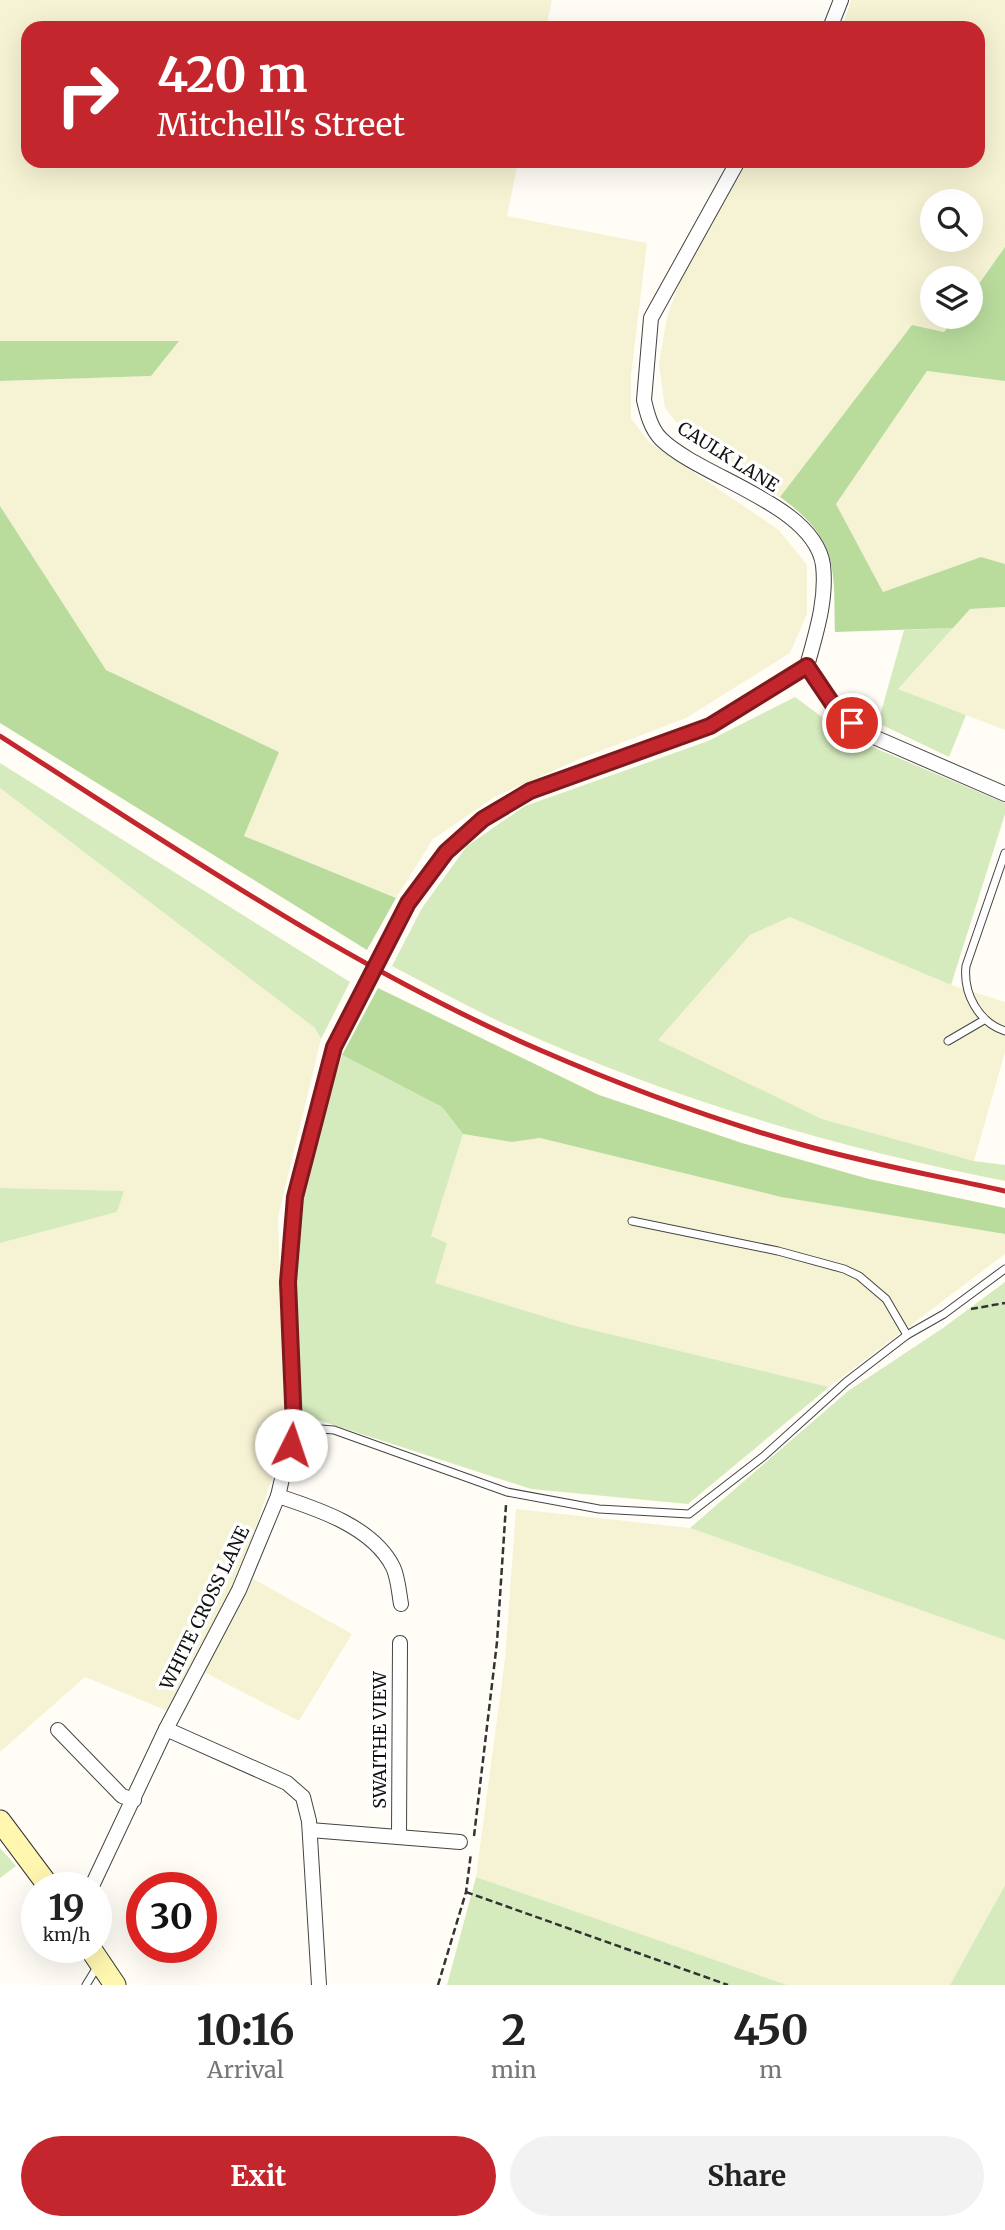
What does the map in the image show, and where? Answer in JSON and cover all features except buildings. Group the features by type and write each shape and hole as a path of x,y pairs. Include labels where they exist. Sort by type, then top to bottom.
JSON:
{"main road":[{"path":"0,1821 38,1872"},
{"path":"99,1963 115,1985"}],"street":[{"path":"833,21 841,0"},
{"name":"CAULK LANE","path":"734,168 651,318 644,400 647,413 661,439 793,520 817,551 822,565 822,609 807,666"},
{"path":"807,666 838,712 867,734 1005,794"},
{"name":"WHITE CROSS LANE","path":"99,1872 166,1729 239,1591 278,1496 294,1427 288,1282 295,1197 334,1047 408,903 446,852 483,819 518,798 636,751 710,726 807,666"},
{"path":"278,1496 351,1527 373,1541 393,1567 401,1604"},
{"name":"SWAITHE VIEW","path":"399,1837 400,1643"},
{"path":"166,1729 288,1783 303,1797 310,1830 319,1985 324,1985"},
{"path":"58,1730 122,1796 134,1800"},
{"path":"310,1830 460,1842"}],"lane":[{"path":"1005,853 966,966 964,983 984,1020 1005,1031"},
{"path":"948,1041 984,1020"},
{"path":"632,1221 778,1251 844,1269 859,1276 886,1299 907,1335"},
{"path":"294,1427 334,1430 507,1492 599,1509 689,1514 764,1456 846,1382 907,1335 944,1314 1005,1269"},
{"path":"86,1985 92,1963"}],"path":[{"path":"944,1314 1005,1303"},
{"path":"438,1985 466,1892 497,1642 507,1492"},
{"path":"466,1892 729,1985"}],"shaded area":[{"path":"0,0 552,0 548,21 21,21 21,168 517,168 507,216 647,243 631,376 631,418 649,442 779,530 807,565 807,614 790,653 686,718 582,758 496,796 433,839 396,898 244,836 279,752 106,670 0,506 0,381 151,376 178,341 0,341"},
{"path":"851,0 1005,0 1005,247 983,278 983,266 920,266 920,327 912,325 780,497 696,447 665,408 659,364 667,317 683,272 744,168 985,168 985,21 844,21"},
{"path":"927,371 1005,380 1005,564 981,557 883,592 836,504"},
{"path":"1005,607 1005,730 898,689 970,609"},
{"path":"0,788 315,1028 321,1039 278,1217 284,1410 274,1472 241,1572 352,1634 299,1721 194,1667 170,1712 85,1677 0,1752 0,1243 117,1212 123,1192 0,1188"},
{"path":"790,916 951,985 1005,1002 1005,1052 974,1161 822,1119 657,1040 750,935"},
{"path":"463,1134 512,1142 540,1138 781,1197 1005,1234 1005,1254 829,1387 572,1325 434,1283 447,1243 431,1236"},
{"path":"516,1509 690,1528 1005,1640 1005,1885 950,1985 787,1985 476,1877 505,1659"}],"green space":[{"path":"1005,247 1005,381 927,371 836,504 883,592 981,557 1005,564 1005,607 970,609 953,628 835,632 832,571 823,541 799,512 780,497 912,325 920,329 944,332 946,329 983,329 983,278"},
{"path":"0,341 179,341 151,376 0,381"},
{"path":"0,506 106,670 279,752 244,836 396,898 367,950 0,723"},
{"path":"953,628 898,689 966,715 949,757 878,723 904,630"},
{"path":"795,697 849,737 1005,803 1005,814 951,985 790,917 750,935 658,1040 822,1119 974,1161 1005,1165 1005,1181 814,1136 688,1097 626,1075 505,1024 392,966 422,908 467,846 525,806 708,741"},
{"path":"0,763 350,982 321,1039 315,1028 0,788"},
{"path":"378,988 599,1095 742,1143 869,1179 1005,1208 1005,1234 781,1197 540,1138 512,1142 463,1134 442,1107 342,1055"},
{"path":"342,1055 442,1107 463,1134 431,1236 447,1243 435,1283 572,1325 829,1387 688,1504 531,1489 300,1414 292,1283 301,1195"},
{"path":"0,1188 124,1191 117,1212 0,1243"},
{"path":"1005,1282 1005,1640 690,1528 848,1391 943,1328"},
{"path":"0,1848 16,1866 0,1878"},
{"path":"476,1877 787,1985 447,1985"},
{"path":"1005,1885 1005,1985 950,1985"}],"railway":[{"path":"0,736 197,863 331,944 469,1017 540,1050 604,1077 736,1125 853,1158 1005,1191"}],"route":[{"path":"291,1445 294,1427 289,1247 295,1197 323,1084 334,1047 371,972 408,903 446,852 483,819 530,791 710,726 807,666 838,712 852,723"}]}
